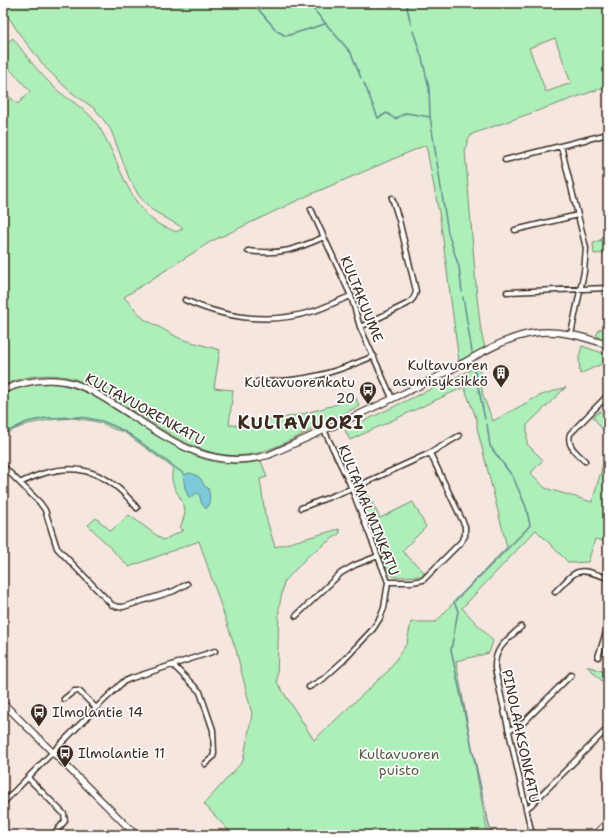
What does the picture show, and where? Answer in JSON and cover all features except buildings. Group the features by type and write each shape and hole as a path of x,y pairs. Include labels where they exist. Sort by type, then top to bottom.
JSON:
{"street":[{"path":"505,160 608,134"},
{"path":"561,146 586,248 586,261 571,334"},
{"path":"360,327 407,304 415,296 416,291 400,220 392,198"},
{"name":"KULTAKUUME","path":"311,209 351,296 360,327 392,398"},
{"path":"515,230 578,215"},
{"path":"248,251 265,253 286,251 304,246 324,237"},
{"path":"507,292 608,288"},
{"path":"185,300 205,309 223,314 270,319 314,311 351,296"},
{"name":"KULTAVUORENKATU","path":"3,390 16,385 37,381 64,382 77,385 108,401 188,449 203,455 218,458 243,460 269,455 392,398 482,353 522,336 546,332 571,334 608,345"},
{"path":"257,382 286,382 317,377 346,368 374,356"},
{"path":"585,461 569,443 570,434 608,395"},
{"name":"KULTAMALMINKATU","path":"309,687 323,679 343,661 373,629 384,608 388,582 352,489 324,430"},
{"path":"301,508 352,489 430,453 459,436"},
{"path":"388,582 412,582 423,580 465,536 465,526 430,453"},
{"path":"3,466 40,503 44,510 57,548 112,605 124,607 174,591 187,584"},
{"path":"20,483 49,471 62,469 91,472 114,484 126,494 137,508"},
{"path":"296,616 341,572 378,556"},
{"path":"555,592 574,573 580,570 589,571 608,578"},
{"path":"598,657 608,626"},
{"name":"PINOLAAKSONKATU","path":"521,627 500,647 495,660 495,669 532,835"},
{"path":"3,803 123,682 215,651"},
{"path":"173,665 200,692 213,730 214,753 213,757 205,764"},
{"path":"509,730 521,725 571,675"},
{"path":"64,699 74,691 79,691 96,708"},
{"path":"3,703 136,835"},
{"path":"526,809 532,806 608,728"},
{"path":"28,778 64,814 65,821 53,835"},
{"path":"594,835 608,821"}],"green space":[{"path":"3,3 608,3 608,86 472,134 468,140 465,150 477,297 481,331 485,348 459,361 440,218 426,145 309,195 210,242 124,297 144,319 181,339 220,350 214,388 233,390 229,425 256,425 260,420 284,418 356,398 359,406 278,446 253,454 227,455 207,451 188,444 169,434 99,390 75,379 63,376 45,375 19,379 3,385 3,99 7,95 18,104 30,91 3,62 3,46 13,38 33,65 50,83 90,115 109,145 134,199 143,210 161,226 176,232 183,228 152,210 139,196 129,178 111,130 103,119 95,109 71,92 45,67 21,36 3,9","holes":["555,38 571,83 546,92 529,48"]},
{"path":"608,239 608,253 594,254 593,242"},
{"path":"608,328 608,340 596,336 599,329"},
{"path":"582,346 608,355 608,361 580,374 579,357"},
{"name":"Kultavuoren puisto","path":"479,366 483,396 493,421 539,396 566,387 527,425 527,444 543,460 531,473 545,488 592,502 606,455 606,434 593,417 600,411 608,419 608,542 595,539 588,562 569,563 536,530 462,608 493,641 489,653 456,661 488,835 230,835 230,832 204,804 243,761 252,714 236,650 199,541 129,567 88,525 96,518 111,531 129,515 163,540 184,530 180,529 185,513 184,507 172,482 173,468 124,432 93,421 73,418 49,420 28,424 3,434 3,394 30,384 56,384 80,390 105,402 175,446 198,457 214,462 230,464 261,461 267,477 260,479 265,514 275,547 339,529 340,533 308,556 284,582 279,608 277,682 314,740 388,671 407,643 411,622 436,622 507,547 477,428 477,420 464,387 350,440 345,430"},
{"path":"364,487 380,518 413,502 426,527 402,551 425,573 421,576 396,577 389,574 357,493"},
{"path":"587,666 608,673 608,687"}],"water":[{"path":"190,473 199,477 208,488 210,498 206,509 202,504 199,494 197,493 189,498 185,488 183,475"}],"waterway":[{"path":"253,3 277,31 286,36 325,24"},
{"path":"308,3 351,53 361,78"},
{"path":"406,3 411,25"},
{"path":"413,31 422,58 429,88 430,117 448,233 459,267 462,292"},
{"path":"364,83 378,118 387,113 395,119 406,113 430,117"},
{"path":"600,240 608,239"},
{"path":"463,297 472,352"},
{"path":"474,367 485,419"},
{"path":"3,432 7,432 27,422 46,418 81,417 102,421 132,436 184,474"},
{"path":"487,424 490,446 513,477 526,507 530,525 454,602 458,611 451,650 491,835"}],"place":[{"name":"Kultavuoren asumisyksikkö","path":"501,388"},
{"name":"Kultavuorenkatu 20","path":"368,405"},
{"name":"Ilmolantie 14","path":"39,727"},
{"name":"Ilmolantie 11","path":"65,768"}],"district":[{"name":"KULTAVUORI","path":"301,423"}]}
